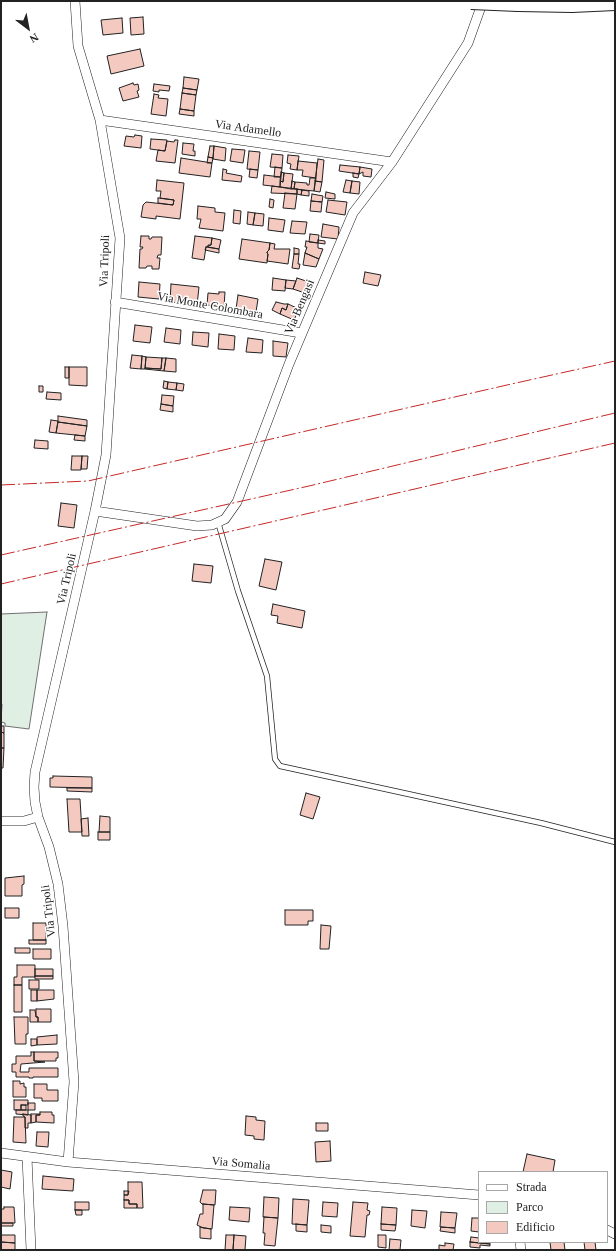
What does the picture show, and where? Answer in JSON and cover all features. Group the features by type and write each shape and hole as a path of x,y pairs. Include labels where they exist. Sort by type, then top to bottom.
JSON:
{"highway":[{"path":"472,1 615,7"},
{"path":"572,4 615,2"}],"street":[{"name":"Via Tripoli","path":"68,1162 74,1082 63,926 58,884 49,847 38,817 34,794 35,772 95,511 106,455 120,238 100,120 78,46 75,1"},
{"name":"Via Bengasi","path":"218,522 225,519 237,502 288,364 353,213 392,162 468,43 483,1"},
{"name":"Via Adamello","path":"100,120 392,162"},
{"name":"Via Monte Colombara","path":"116,302 302,333"},
{"path":"95,511 197,526 212,525 218,522"},
{"path":"1,821 24,820 38,817"},
{"name":"Via Somalia","path":"1,1153 68,1162 478,1195"},
{"path":"27,1157 31,1250"}],"lane":[{"path":"218,522 238,591 267,676 275,759 280,766 541,823 615,842"}],"green space":[{"path":"47,612 29,729 5,726 5,723 1,722 1,614"}],"building":[{"path":"143,17 144,34 131,35 130,18"},
{"path":"122,18 123,33 103,35 101,20"},
{"path":"140,49 144,66 111,74 107,56"},
{"path":"184,77 199,79 197,90 183,88"},
{"path":"133,83 134,85 138,84 139,90 137,91 139,97 123,101 119,88"},
{"path":"154,84 170,86 169,91 153,91"},
{"path":"183,88 197,90 196,95 182,93"},
{"path":"182,93 196,95 194,111 180,109"},
{"path":"154,94 159,95 158,98 168,99 166,116 151,114"},
{"path":"180,109 194,111 194,116 179,114"},
{"path":"135,135 142,136 141,148 124,146 126,136 134,137"},
{"path":"151,139 167,140 165,151 150,149"},
{"path":"175,140 178,140 175,163 156,161 158,150 165,151 167,141 174,142"},
{"path":"183,143 194,144 193,151 195,151 195,156 182,154"},
{"path":"210,146 214,146 213,158 208,157"},
{"path":"214,146 226,148 225,161 213,159"},
{"path":"232,149 245,150 243,163 230,161"},
{"path":"249,151 260,152 258,170 247,169"},
{"path":"272,154 283,155 282,168 270,167"},
{"path":"288,155 299,156 297,170 290,169 291,164 287,163"},
{"path":"208,157 213,158 212,163 207,163"},
{"path":"181,158 212,163 210,177 179,173"},
{"path":"318,159 324,160 322,182 315,181"},
{"path":"298,161 317,163 316,178 302,176 303,170 297,170"},
{"path":"340,165 360,167 359,174 339,171"},
{"path":"275,167 282,168 281,177 274,177"},
{"path":"360,167 372,169 371,177 363,176 363,172 359,174"},
{"path":"223,169 227,170 226,173 242,176 241,182 222,180"},
{"path":"250,169 258,170 257,178 249,177"},
{"path":"281,172 284,173 283,182 280,181"},
{"path":"284,173 293,174 291,189 280,187 280,181 283,182"},
{"path":"353,173 359,174 358,178 353,177"},
{"path":"264,175 281,177 280,187 263,185"},
{"path":"310,178 316,178 314,191 294,189 295,182 307,183 307,185 309,185"},
{"path":"157,180 184,183 180,219 156,216 156,219 141,217 143,205 146,202 173,205 174,200 160,198 161,191 156,191"},
{"path":"346,180 352,181 350,193 343,192"},
{"path":"292,181 295,182 294,189 291,189"},
{"path":"315,181 322,182 320,192 314,191"},
{"path":"352,181 360,182 359,194 350,193"},
{"path":"272,186 297,189 297,194 271,193"},
{"path":"297,189 302,190 301,195 297,194"},
{"path":"302,190 309,191 309,196 301,195"},
{"path":"326,192 335,194 335,199 325,198"},
{"path":"285,193 297,194 295,209 283,208"},
{"path":"312,194 323,196 322,202 311,201"},
{"path":"158,198 174,200 173,205 158,203"},
{"path":"270,199 274,200 273,208 269,207"},
{"path":"328,200 347,202 345,215 326,212"},
{"path":"311,201 322,202 321,212 310,211"},
{"path":"198,206 215,208 215,212 225,213 223,231 199,228 201,219 197,219"},
{"path":"234,210 241,211 240,224 233,223"},
{"path":"248,212 255,213 253,225 247,224"},
{"path":"255,213 264,214 263,226 253,225"},
{"path":"269,218 285,220 283,232 268,230"},
{"path":"292,221 307,222 305,234 290,233"},
{"path":"323,224 339,227 338,239 321,237"},
{"path":"310,234 319,235 318,243 309,242"},
{"path":"141,236 149,236 149,239 152,237 162,237 161,255 158,255 157,258 160,258 159,269 152,269 152,266 139,268 140,249 143,247 140,247"},
{"path":"195,236 212,238 211,245 206,247 204,260 192,258"},
{"path":"212,238 221,240 219,249 208,247 208,245 211,245"},
{"path":"242,239 270,243 269,250 267,252 267,263 239,259"},
{"path":"318,240 325,241 325,244 318,243"},
{"path":"306,241 318,243 318,248 323,249 319,259 305,253 307,247 305,247"},
{"path":"270,243 275,244 274,249 290,249 288,264 267,261 267,252 269,250"},
{"path":"206,247 219,249 219,253 205,250"},
{"path":"294,248 299,249 299,254 294,254"},
{"path":"305,253 319,259 316,267 303,265"},
{"path":"294,254 299,254 299,269 292,268"},
{"path":"365,272 381,275 378,286 363,283"},
{"path":"273,278 286,280 285,291 272,290"},
{"path":"297,278 309,282 305,293 293,289"},
{"path":"286,280 296,281 293,289 285,288"},
{"path":"139,282 160,284 159,299 138,297"},
{"path":"171,284 199,287 197,305 170,302"},
{"path":"219,292 225,292 224,307 207,305 208,293 219,294"},
{"path":"238,295 258,299 256,312 236,309"},
{"path":"276,302 288,304 286,310 282,308 280,314 272,310"},
{"path":"288,304 299,309 294,320 280,314 282,308 286,310"},
{"path":"135,325 152,327 150,343 133,341"},
{"path":"166,328 181,330 180,344 164,342"},
{"path":"193,332 209,333 208,347 192,345"},
{"path":"219,334 235,336 234,350 218,349"},
{"path":"248,338 263,340 262,353 246,352"},
{"path":"273,341 288,343 286,357 273,356"},
{"path":"132,355 142,356 141,369 130,368"},
{"path":"142,356 146,357 145,369 141,369"},
{"path":"146,357 162,358 161,369 145,368"},
{"path":"162,358 166,358 164,371 145,369 161,369"},
{"path":"166,358 176,359 176,372 164,371"},
{"path":"65,367 69,367 69,378 65,378"},
{"path":"69,367 87,367 87,386 69,385"},
{"path":"164,381 168,382 167,389 163,388"},
{"path":"168,382 177,383 176,390 167,389"},
{"path":"177,383 184,384 183,391 176,390"},
{"path":"39,386 43,386 43,392 39,392"},
{"path":"47,392 61,393 61,400 46,399"},
{"path":"162,395 174,396 173,406 161,404"},
{"path":"161,404 173,406 173,412 160,410"},
{"path":"58,416 87,420 87,426 58,422"},
{"path":"51,420 58,421 56,433 49,432"},
{"path":"58,422 87,426 85,436 56,433"},
{"path":"75,435 85,436 85,441 74,440"},
{"path":"35,440 48,441 48,449 34,448"},
{"path":"72,456 82,456 81,470 71,470"},
{"path":"82,456 88,456 87,469 81,469"},
{"path":"61,503 77,505 74,528 58,526"},
{"path":"265,559 282,562 276,590 259,586"},
{"path":"194,564 213,566 211,583 192,581"},
{"path":"273,604 305,611 302,628 277,623 278,616 271,615"},
{"path":"1,726 4,726 4,733 1,732"},
{"path":"1,732 4,733 4,748 1,748"},
{"path":"1,748 4,748 3,768 1,768"},
{"path":"53,776 92,777 92,788 50,787 50,778 53,778"},
{"path":"67,788 92,788 92,792 67,791"},
{"path":"306,793 320,797 313,819 300,815"},
{"path":"67,799 80,799 82,832 69,832"},
{"path":"100,816 110,817 110,832 99,832"},
{"path":"88,818 89,836 82,836 81,819"},
{"path":"98,832 110,832 110,840 98,840"},
{"path":"24,876 22,896 5,896 5,878"},
{"path":"5,908 19,908 19,918 5,918"},
{"path":"285,910 313,910 313,921 308,921 308,925 285,925"},
{"path":"33,923 46,923 46,940 33,940"},
{"path":"321,925 331,926 329,949 320,949"},
{"path":"29,940 46,940 46,944 29,944"},
{"path":"15,948 30,948 30,953 15,953"},
{"path":"33,949 51,949 51,959 33,959"},
{"path":"17,965 35,965 35,977 22,977 22,985 14,985 14,977 17,977"},
{"path":"35,969 53,969 53,976 35,976"},
{"path":"35,976 53,976 53,979 35,979"},
{"path":"29,980 39,980 39,989 29,989"},
{"path":"14,985 22,985 22,1012 14,1012"},
{"path":"31,990 37,990 37,1001 31,1001"},
{"path":"37,990 54,990 54,999 37,1001"},
{"path":"36,1009 51,1009 51,1022 38,1022 38,1017 36,1017"},
{"path":"30,1010 35,1010 36,1017 38,1017 38,1022 30,1022"},
{"path":"14,1017 28,1017 28,1034 26,1034 26,1044 15,1044"},
{"path":"57,1035 57,1044 37,1045 37,1037"},
{"path":"31,1039 37,1039 37,1045 31,1046"},
{"path":"31,1052 34,1052 34,1061 45,1062 21,1064 20,1072 29,1072 29,1068 58,1068 58,1077 16,1077 16,1072 12,1072 12,1064 16,1064 16,1056 31,1056"},
{"path":"34,1052 58,1052 58,1058 56,1058 56,1061 34,1061"},
{"path":"13,1081 20,1081 20,1084 24,1083 24,1087 26,1087 26,1097 13,1097"},
{"path":"34,1084 47,1084 47,1090 58,1090 58,1101 42,1101 42,1098 34,1098"},
{"path":"14,1100 28,1100 28,1105 21,1105 21,1110 14,1110"},
{"path":"28,1103 35,1103 35,1110 28,1110"},
{"path":"21,1105 26,1105 26,1110 21,1110"},
{"path":"16,1110 28,1110 28,1115 16,1114"},
{"path":"40,1112 52,1112 52,1115 54,1115 54,1123 36,1122 36,1115 40,1115"},
{"path":"23,1114 31,1115 31,1123 28,1123 28,1128 25,1128 25,1117"},
{"path":"31,1114 40,1114 36,1115 36,1122 31,1123"},
{"path":"246,1116 256,1117 256,1120 265,1121 264,1140 254,1139 254,1136 245,1135"},
{"path":"14,1117 25,1117 26,1143 13,1142"},
{"path":"316,1123 328,1123 328,1131 316,1131"},
{"path":"37,1132 49,1132 48,1147 36,1146"},
{"path":"330,1141 331,1161 316,1162 315,1142"},
{"path":"527,1154 555,1160 553,1171 523,1171"},
{"path":"1,1170 12,1172 10,1189 1,1187"},
{"path":"43,1176 74,1179 73,1191 42,1189"},
{"path":"128,1182 142,1182 143,1208 137,1208 137,1204 129,1204 129,1200 124,1200 124,1195 128,1195"},
{"path":"203,1190 216,1190 215,1205 202,1204 200,1202"},
{"path":"124,1191 129,1191 128,1195 124,1195"},
{"path":"264,1197 279,1198 278,1218 263,1217"},
{"path":"293,1199 309,1200 307,1225 292,1224"},
{"path":"124,1200 129,1200 129,1204 137,1204 137,1208 124,1208"},
{"path":"75,1202 89,1202 89,1210 75,1210"},
{"path":"323,1202 338,1203 337,1217 322,1216"},
{"path":"353,1202 368,1203 367,1210 370,1211 369,1215 367,1215 365,1237 350,1236"},
{"path":"203,1204 214,1205 212,1229 203,1228 197,1225 200,1214 203,1214"},
{"path":"4,1207 14,1207 15,1223 1,1223 1,1209 4,1209"},
{"path":"230,1207 250,1208 249,1222 229,1220"},
{"path":"382,1207 397,1208 396,1225 381,1224"},
{"path":"75,1210 82,1210 82,1215 76,1215"},
{"path":"412,1210 427,1211 425,1228 411,1226"},
{"path":"441,1212 457,1213 455,1228 440,1227"},
{"path":"264,1217 278,1218 275,1246 264,1245"},
{"path":"472,1218 478,1218 478,1232 471,1231"},
{"path":"1,1223 13,1223 13,1226 1,1226"},
{"path":"296,1224 307,1225 307,1232 296,1231"},
{"path":"381,1224 396,1225 395,1231 381,1230"},
{"path":"321,1225 331,1226 331,1233 321,1232"},
{"path":"200,1227 211,1229 211,1239 200,1238"},
{"path":"441,1227 455,1228 455,1233 440,1231"},
{"path":"1,1235 15,1235 15,1243 1,1242"},
{"path":"226,1235 234,1235 233,1250 225,1250"},
{"path":"234,1235 246,1236 245,1250 233,1250"},
{"path":"378,1235 386,1235 386,1248 378,1247"},
{"path":"471,1237 478,1238 478,1243 470,1242"},
{"path":"390,1239 401,1240 400,1250 389,1250"},
{"path":"1,1242 15,1243 15,1250 1,1250"},
{"path":"470,1242 490,1244 490,1246 480,1245 480,1248 470,1247"},
{"path":"445,1243 454,1244 453,1250 439,1250 439,1245 445,1246"},
{"path":"550,1243 564,1243 565,1250 551,1250"},
{"path":"584,1243 595,1243 596,1250 585,1250"}],"power":[{"path":"1,485 88,481 615,361"},
{"path":"1,555 309,486 615,413"},
{"path":"1,584 615,443"}]}
